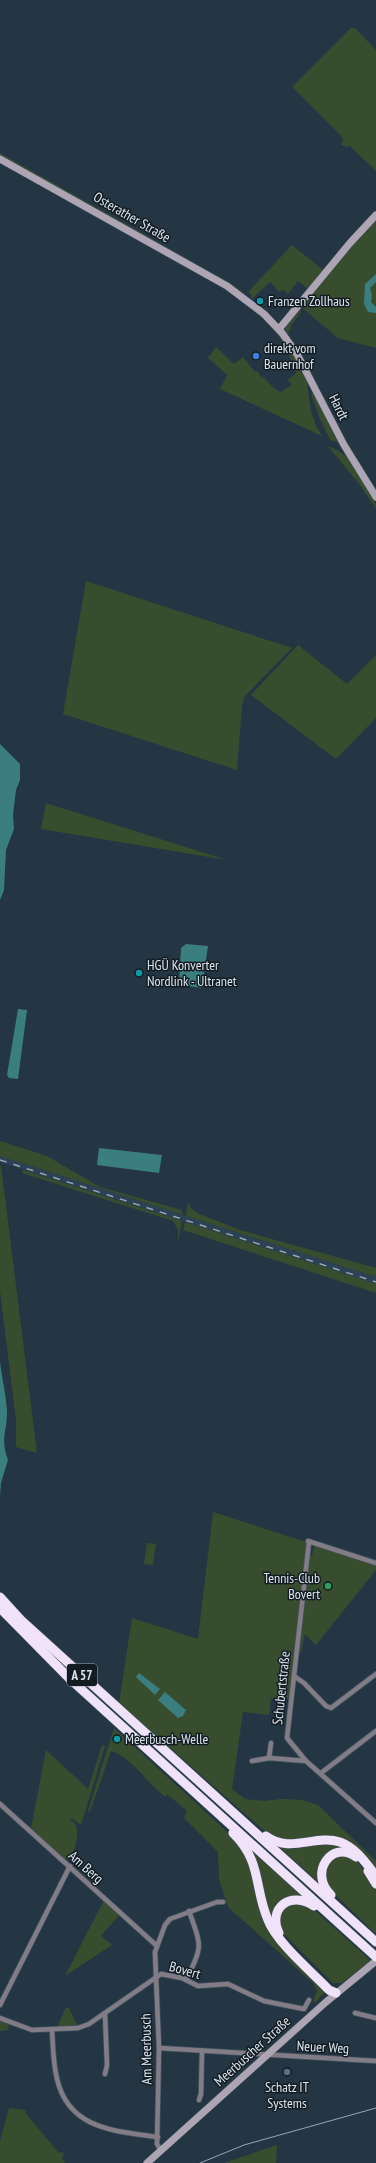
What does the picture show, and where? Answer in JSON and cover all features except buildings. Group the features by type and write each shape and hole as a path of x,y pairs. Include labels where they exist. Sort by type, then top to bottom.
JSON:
{"highway":[{"name":"A 57","path":"0,1597 22,1620 373,1940"},
{"name":"A 57","path":"0,1608 70,1679 376,1956"},
{"path":"211,1807 220,1821 237,1837 255,1865 266,1913 272,1928 326,1987 336,1993"},
{"path":"230,1809 240,1813 266,1836 278,1843 288,1845 323,1840 340,1842 357,1853 376,1876"},
{"path":"349,1918 346,1909 329,1894 321,1882 320,1874 325,1862 336,1854 342,1852 354,1855 376,1884"},
{"path":"336,1993 333,1986 284,1939 277,1928 276,1918 282,1905 291,1899 297,1899 304,1900 332,1921 339,1923"}],"main road":[{"name":"Osterather Straße","path":"0,159 216,280 250,301"},
{"path":"279,329 347,247 376,215"},
{"name":"Hardt","path":"250,301 279,329 301,361 344,446 376,497"},
{"name":"Meerbuscher Straße","path":"147,2163 336,1993 376,1961"}],"street":[{"name":"Schubertstraße","path":"376,1563 308,1542 287,1738 318,1773 321,1773 376,1823"},
{"path":"294,1676 304,1683 326,1706 331,1708 376,1674"},
{"path":"321,1773 376,1731"},
{"path":"269,1758 271,1743"},
{"path":"252,1761 269,1758 306,1761"},
{"name":"Am Berg","path":"0,1804 157,1946"},
{"path":"0,2005 70,1866"},
{"name":"Am Meerbusch","path":"161,2151 158,2146 158,2048 155,1958 157,1946 168,1921 189,1911 217,1902 223,1902"},
{"path":"186,1980 199,1953 200,1943 189,1911"},
{"name":"Bovert","path":"0,2018 32,2030 78,2028 89,2024 161,1974 186,1980 198,1986 204,1987 223,1983 228,1984 252,1997 274,2004 304,2009 309,2000"},
{"path":"105,2013 107,2066 105,2074"},
{"path":"355,2013 376,2018"},
{"path":"52,2030 57,2079 63,2095 72,2108 84,2119 98,2127 112,2131 158,2137"},
{"name":"Neuer Weg","path":"158,2048 376,2061"},
{"path":"199,2100 201,2094 202,2051"}],"shaded area":[{"path":"351,28 355,28 376,50 376,171 349,145 348,147 341,145 343,138 292,87"},
{"path":"0,153 232,284 246,295 0,156"},
{"path":"376,211 376,214 340,254 284,321 279,321 286,317 308,289 298,281 288,294 283,289 279,292 270,282 252,299 251,294 248,292 292,245 323,270"},
{"path":"376,220 376,348 338,338 301,307 347,251"},
{"path":"376,274 376,282 370,288 372,295 371,302 376,307 376,313 368,312 364,304 365,284"},
{"path":"299,310 301,312 292,324 288,335 308,366 342,434 376,489 376,493 370,485 286,334 285,327"},
{"path":"274,329 292,351 304,371 312,415 322,436 220,389 227,375 208,358 216,347 234,364 243,357 255,372 257,371 261,376 261,379 263,377 275,389 281,392 292,385 288,380 296,373 286,347"},
{"path":"315,392 339,440 337,442 330,440 320,419 312,397 312,393"},
{"path":"328,446 342,453 353,463 370,490 376,509 360,485"},
{"path":"86,581 292,648 245,696 242,706 237,770 63,714"},
{"path":"298,645 347,684 376,655 376,718 336,759 251,695"},
{"path":"0,744 20,764 20,780 16,790 13,815 14,829 6,850 4,890 0,900"},
{"path":"46,803 227,860 41,829"},
{"path":"186,944 208,946 202,988 179,985 181,948"},
{"path":"18,1009 27,1010 18,1079 9,1078 7,1075"},
{"path":"0,1141 47,1156 100,1187 182,1210 183,1215 0,1156"},
{"path":"99,1148 162,1155 159,1173 97,1165"},
{"path":"0,1156 376,1277 376,1284 0,1162"},
{"path":"0,1166 37,1453 16,1447 16,1420 0,1291"},
{"path":"23,1170 182,1221 178,1242 178,1230 173,1221 22,1173"},
{"path":"188,1202 191,1208 199,1214 240,1230 376,1268 376,1277 186,1216"},
{"path":"185,1222 376,1284 376,1293 183,1230"},
{"path":"0,1362 7,1411 4,1445 8,1460 1,1483 0,1496"},
{"path":"213,1512 306,1542 308,1546 290,1699 271,1698 269,1715 243,1712 232,1789 245,1799 264,1801 281,1799 303,1800 318,1805 376,1861 376,1871 347,1841 288,1842 269,1835 119,1703 132,1618 198,1639"},
{"path":"147,1543 156,1544 153,1565 144,1564"},
{"name":"Tennis-Club Bovert","path":"316,1545 376,1565 376,1570 316,1645 305,1634 301,1652 298,1649 309,1557 312,1556 314,1546"},
{"path":"139,1673 160,1689 155,1695 136,1677"},
{"path":"165,1692 186,1710 183,1716 178,1718 158,1700"},
{"path":"114,1728 235,1839 246,1854 262,1911 325,1992 315,2003 313,2002 317,1991 313,1983 228,1907 219,1879 218,1852 184,1818 187,1811 167,1794 166,1797 159,1792 133,1765 119,1754 111,1751 90,1812 88,1811"},
{"path":"102,1745 105,1746 81,1825 71,1818 70,1819 76,1825 77,1839 72,1854 65,1860 31,1829 46,1750 88,1789"},
{"path":"275,1843 318,1843 347,1847 333,1853 320,1884"},
{"path":"247,1847 303,1897 284,1901 276,1931"},
{"path":"344,1855 353,1858 376,1886 376,1934 326,1886 324,1869 332,1859"},
{"path":"104,1900 120,1914 101,1936 112,1945 65,1976"},
{"path":"293,1902 311,1907 371,1961 342,1983 333,1983 283,1933 279,1924 281,1911"},
{"path":"66,2007 69,2008 77,2025 57,2028"},
{"path":"0,2020 9,2024 8,2030 0,2031"},
{"path":"9,2108 25,2110 27,2115 58,2152 64,2153 62,2159 65,2163 0,2163 0,2141"},
{"path":"277,2145 276,2163 224,2163"}],"tram line":[{"path":"200,2163 244,2145 376,2108"}],"railway":[{"path":"0,1160 376,1282"}],"place":[{"name":"Franzen Zollhaus","path":"260,301"},
{"name":"direkt vom Bauernhof","path":"256,356"},
{"name":"HGÜ Konverter Nordlink - Ultranet","path":"139,973"},
{"name":"Tennis-Club Bovert","path":"328,1586"},
{"name":"Meerbusch-Welle","path":"117,1739"},
{"name":"Schatz IT Systems","path":"287,2072"}]}
